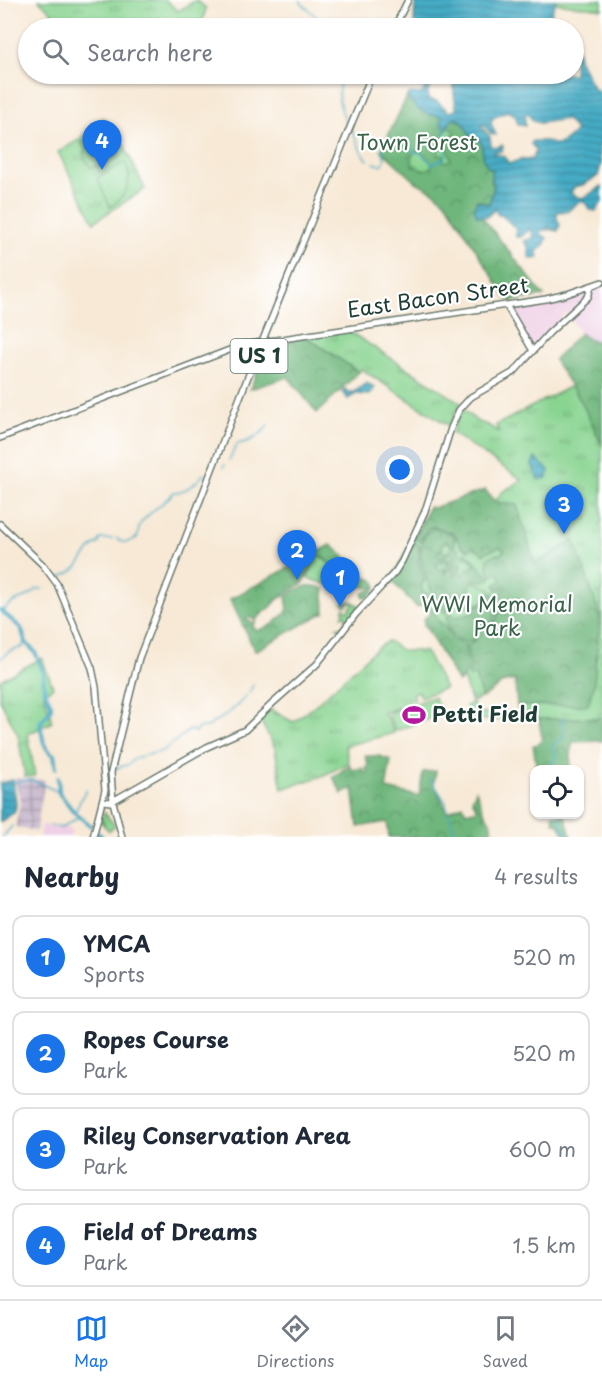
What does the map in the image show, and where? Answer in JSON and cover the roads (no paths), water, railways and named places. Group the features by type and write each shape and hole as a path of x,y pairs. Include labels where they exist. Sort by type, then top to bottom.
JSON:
{"main road":[{"path":"399,18 408,0"},
{"name":"US 1","path":"122,837 113,802 111,778 136,668 301,246 368,84"},
{"name":"East Bacon Street","path":"0,438 243,345 556,297 602,282"},
{"path":"103,804 113,802 207,747 245,730 317,664 356,614 395,572 425,511 455,417 465,403 479,392 506,378 548,333 589,296 591,286"},
{"path":"506,305 533,351"},
{"path":"0,524 51,575 62,593 89,658 95,682 105,787 103,804 93,837"}],"water":[{"path":"415,0 556,0 550,18 414,18"},
{"path":"584,69 593,87 602,95 602,142 599,147 601,165 598,176 583,185 574,187 571,193 583,197 602,186 602,202 596,211 590,210 584,201 568,211 557,212 560,224 558,231 548,226 548,230 542,230 541,234 547,238 544,246 537,251 539,258 532,259 529,257 529,248 524,241 533,238 532,231 529,230 521,237 516,237 516,229 502,215 498,215 495,209 487,217 477,216 474,207 477,201 489,204 494,187 491,176 493,169 489,168 484,161 481,142 470,135 465,125 458,119 451,122 446,131 441,122 442,116 426,114 415,106 407,95 420,94 425,89 415,85 432,84 428,92 428,99 437,101 449,112 456,110 453,84 584,84","holes":["508,111 515,115 518,124 525,126 525,115 528,113 533,121 540,123 566,119 576,131 566,140 555,144 547,141 532,141 531,144 536,150 532,159 521,159 509,164 505,157 493,155 494,152 502,151 503,146 495,148 491,145 490,137 481,126 484,125 491,134 496,135 491,123 493,118"]},
{"path":"366,383 375,387 370,395 356,394 348,399 342,392 345,389 353,392"},
{"path":"535,458 549,470 547,478 538,480 532,464"},
{"path":"14,781 15,810 0,822 0,783"}],"waterway":[{"path":"301,0 301,3 318,18"},
{"path":"340,84 338,92 346,123"},
{"path":"352,130 361,151 368,160"},
{"path":"374,163 381,165 384,161 382,148 385,143 398,144 407,141 413,152 421,153 432,164 444,159 446,155 445,130"},
{"path":"229,460 237,444 255,438 268,425"},
{"path":"116,538 124,543 137,538 140,524 147,516 174,492 190,486 204,474"},
{"path":"57,579 75,569 100,539 112,539"},
{"path":"3,613 9,605 29,596 37,589 42,589"},
{"path":"0,610 21,628 26,643 35,652 43,671 44,689 51,709 40,723 47,749 54,755 56,768"},
{"path":"0,659 10,651 23,647 24,639"},
{"path":"249,693 253,685"},
{"path":"115,769 129,764 135,758 163,751 188,731 192,730 195,733 198,728 211,726 212,723 231,712 246,696"},
{"path":"552,765 556,755 552,745 564,737 562,721 564,717"},
{"path":"58,778 59,793 74,812 91,826"},
{"path":"431,779 446,803 447,810"},
{"path":"13,782 32,780 59,792"},
{"path":"75,812 86,789"},
{"path":"448,812 456,837"},
{"path":"50,825 61,828 80,816"},
{"path":"559,819 567,835"},
{"path":"3,837 12,826"},
{"path":"97,832 102,837"}],"place":[{"name":"Field of Dreams","path":"102,170"},
{"name":"Riley Conservation Area","path":"564,534"},
{"name":"Ropes Course","path":"297,580"},
{"name":"YMCA","path":"340,607"},
{"name":"Petti Field","path":"414,715"}],"park label":[{"name":"Town Forest","path":"417,143"},
{"name":"WWI Memorial Park","path":"497,617"}]}
